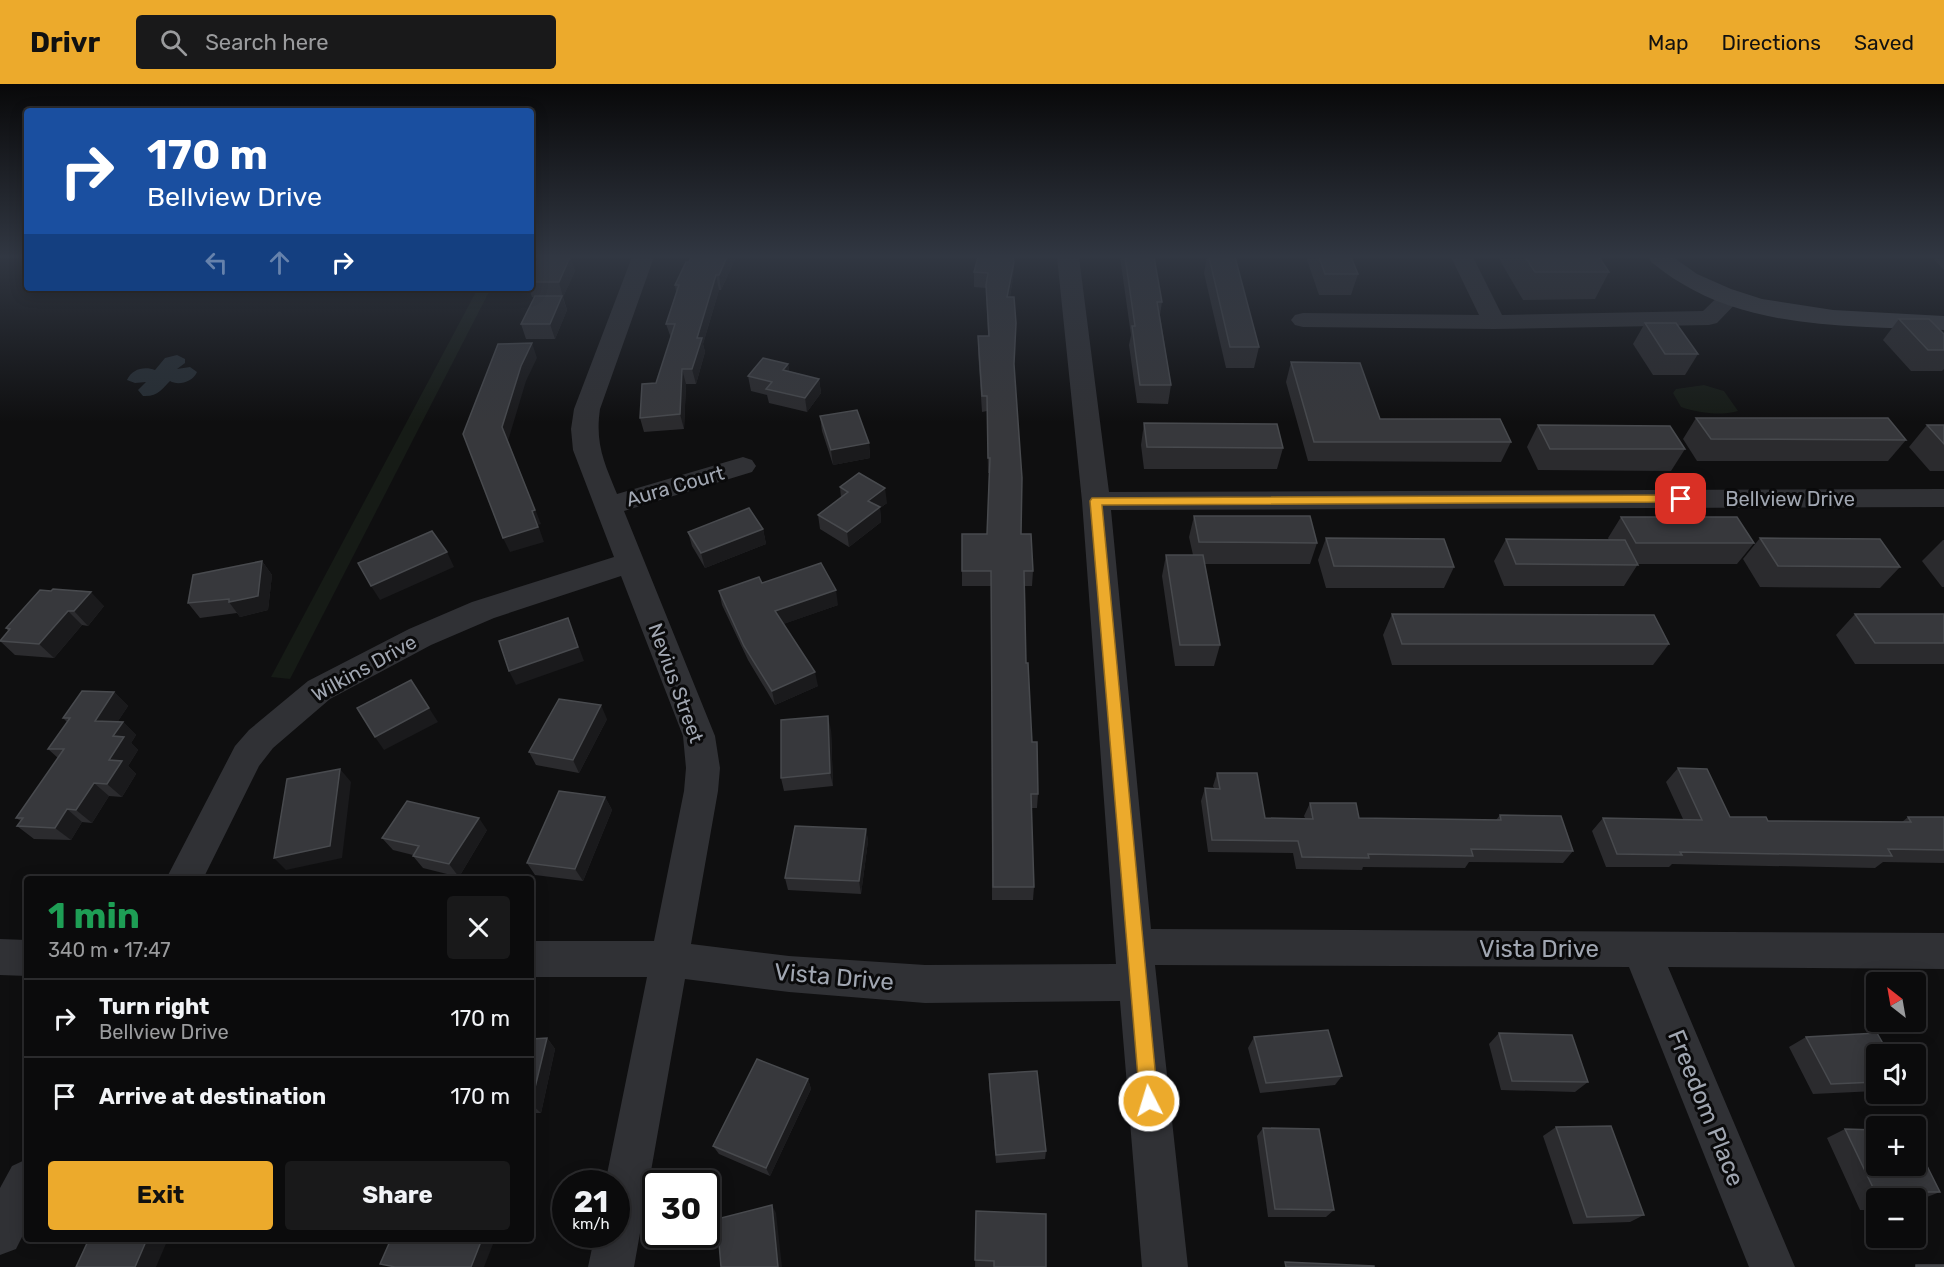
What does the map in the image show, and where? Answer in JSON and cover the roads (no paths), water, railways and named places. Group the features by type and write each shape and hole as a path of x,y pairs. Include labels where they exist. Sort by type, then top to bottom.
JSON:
{"street":[{"name":"Nevius Street","path":"611,1267 701,791 703,768 699,736 586,450 584,429 586,409 622,312"},
{"path":"1074,312 1096,501 1165,1267"},
{"path":"1489,312 1494,322"},
{"path":"1303,320 1494,322 1709,318 1715,312"},
{"path":"1800,312 1944,323"},
{"name":"Aura Court","path":"608,506 742,466"},
{"name":"Bellview Drive","path":"1096,501 1944,498"},
{"name":"Wilkins Drive","path":"186,876 247,756 286,715 319,690 457,619 629,563"},
{"name":"Vista Drive","path":"534,959 668,959 873,982 925,984 1136,964 1641,950 1944,951"},
{"name":"Freedom Place","path":"1641,950 1772,1267"},
{"path":"0,957 24,958"},
{"path":"0,1233 24,1187"}]}
